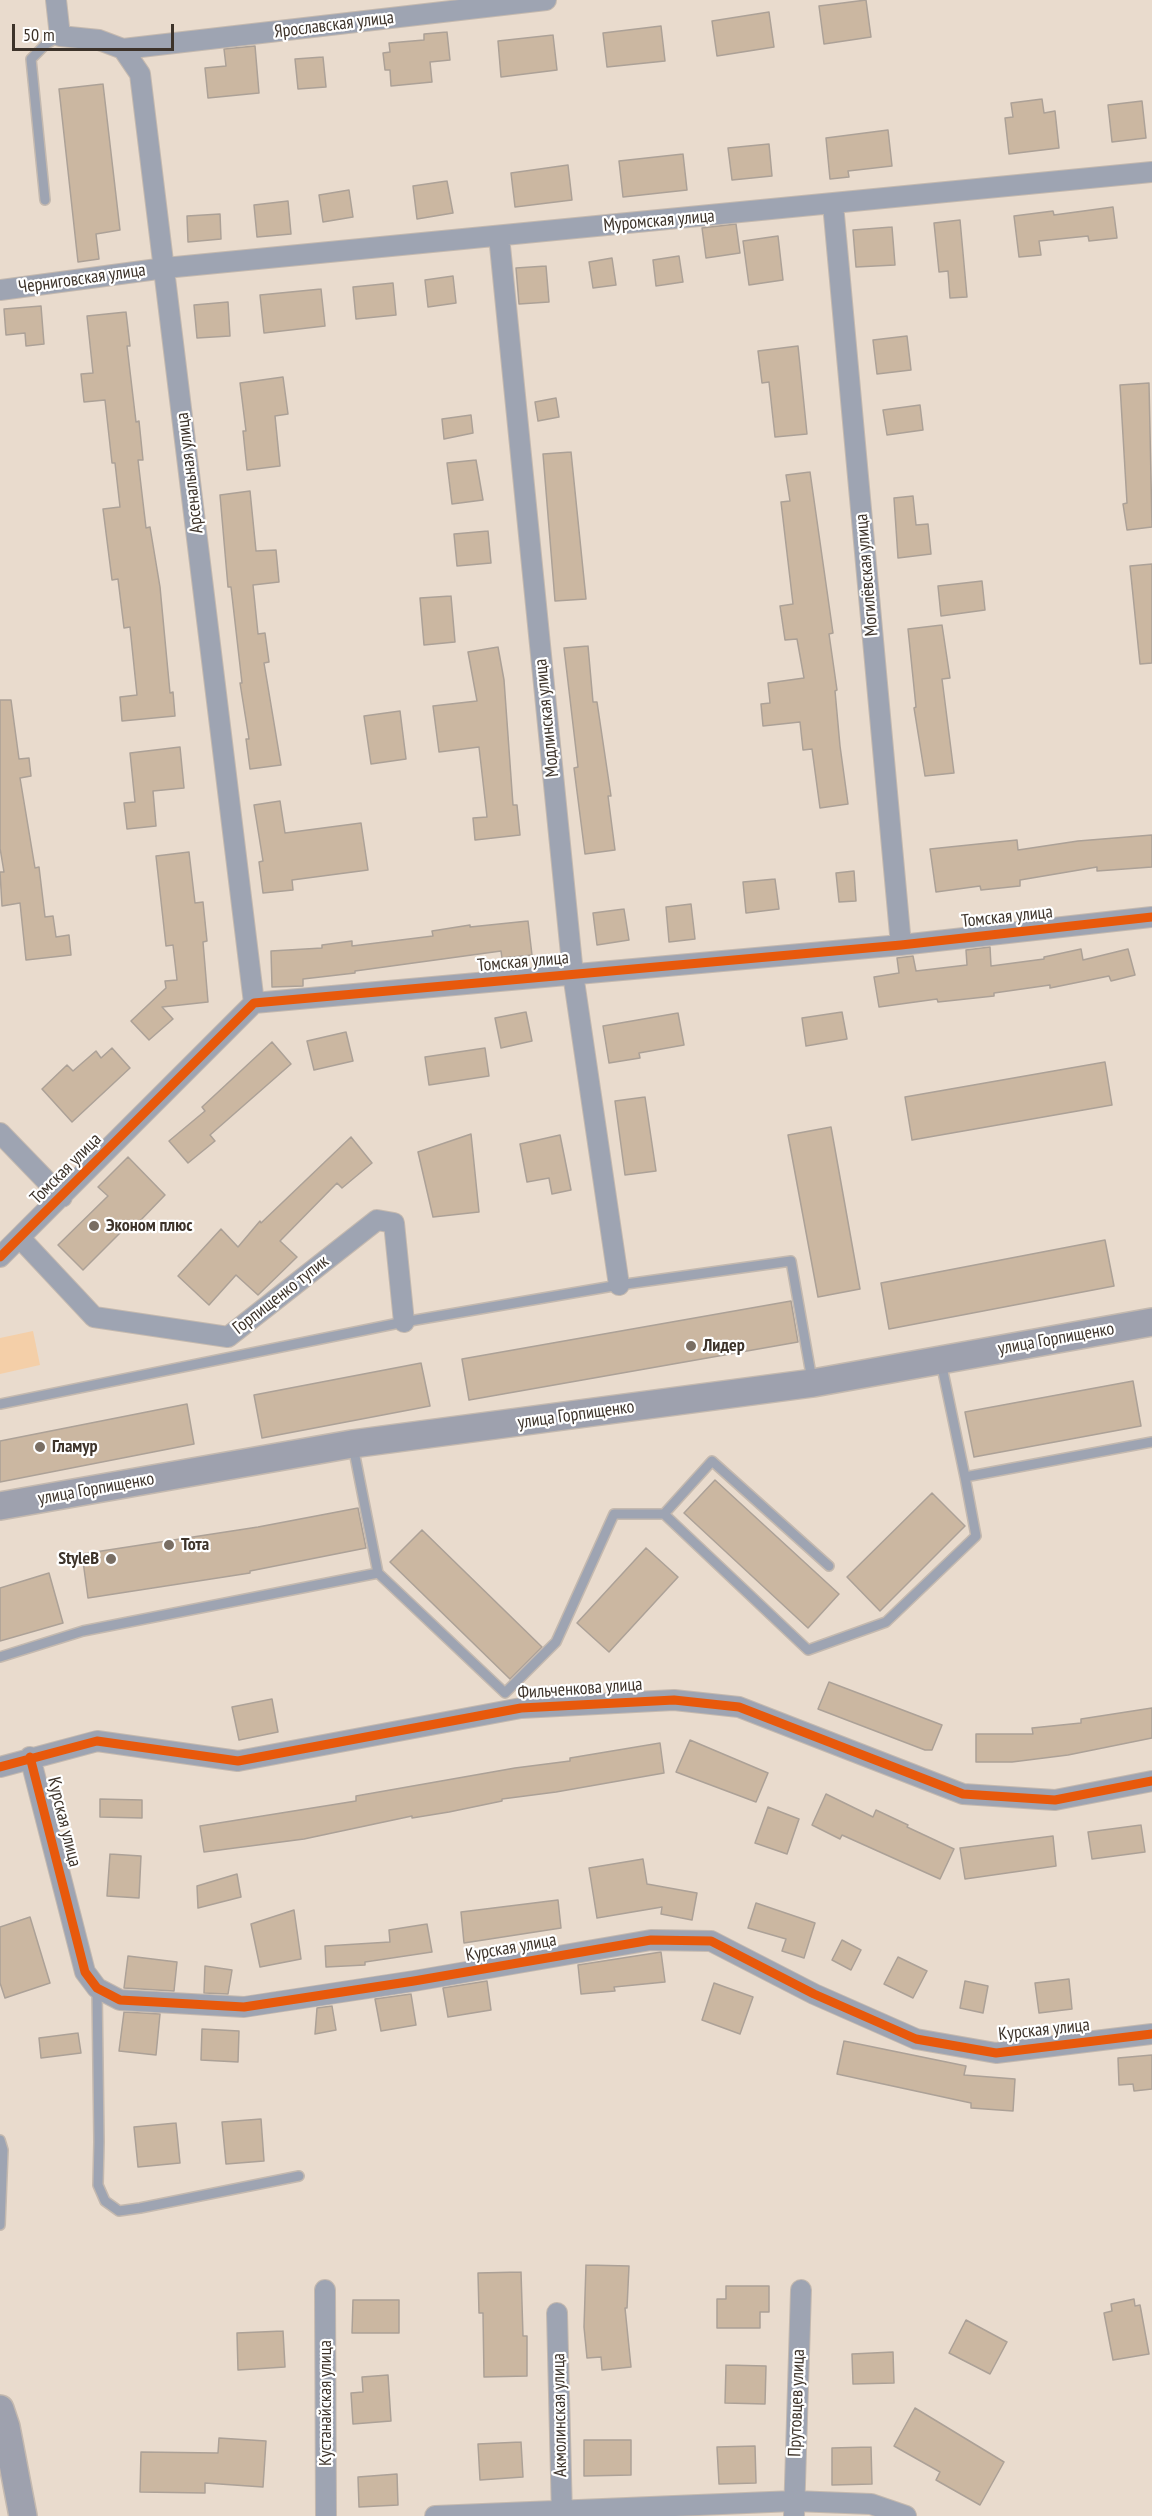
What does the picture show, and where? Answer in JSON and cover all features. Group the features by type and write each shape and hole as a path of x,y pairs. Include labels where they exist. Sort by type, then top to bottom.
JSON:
{"main road":[{"name":"улица Горпищенко","path":"0,1506 352,1444 813,1383 1152,1322"},
{"path":"0,2409 6,2427 23,2516"}],"street":[{"path":"56,0 60,36 99,40 123,49"},
{"name":"Ярославская улица","path":"123,49 546,0"},
{"name":"Арсенальная улица","path":"123,49 140,74 254,1004"},
{"name":"Муромская улица","path":"165,268 1152,172"},
{"name":"Могилёвская улица","path":"833,204 901,945"},
{"name":"Модлинская улица","path":"499,236 573,974 604,1200 619,1285"},
{"name":"Черниговская улица","path":"0,290 165,268"},
{"name":"Томская улица","path":"0,1257 254,1004 901,945 1152,917"},
{"path":"0,1132 62,1197"},
{"name":"Горпищенко тупик","path":"20,1238 94,1317 228,1337 377,1220 394,1223 404,1322"},
{"name":"Фильченкова улица","path":"0,1767 97,1741 238,1761 521,1708 674,1700 739,1707 963,1794 1055,1800 1152,1781"},
{"name":"Курская улица","path":"30,1758 85,1972 97,1988 120,2000 244,2007 651,1941 711,1941 814,1994 916,2039 996,2053 1152,2034"},
{"name":"Кустанайская улица","path":"325,2290 326,2516"},
{"name":"Прутовцев улица","path":"794,2509 801,2290"},
{"name":"Акмолинская улица","path":"557,2313 562,2513"},
{"path":"435,2516 794,2509 872,2504 906,2516"}],"lane":[{"path":"45,200 31,59 46,44 60,36"},
{"path":"0,1404 404,1322 619,1285 791,1261 813,1383"},
{"path":"228,1337 232,1357"},
{"path":"352,1444 378,1573 505,1694 556,1642 614,1514 664,1514 807,1650 886,1622 976,1536 941,1360"},
{"path":"965,1477 1152,1442"},
{"path":"664,1514 712,1461 829,1566"},
{"path":"0,1657 83,1631 378,1573"},
{"path":"97,1988 98,2185 105,2201 118,2211 299,2176"},
{"path":"0,2140 3,2150 0,2225"}],"shaded area":[{"path":"33,1331 40,1365 0,1374 0,1338"}],"building":[{"path":"866,0 871,37 824,44 819,6"},
{"path":"769,12 774,47 717,56 712,21"},
{"path":"661,26 665,61 607,67 603,33"},
{"path":"447,32 450,60 430,62 432,82 391,86 390,70 385,70 383,53 390,52 389,43 424,40 424,34"},
{"path":"553,35 557,70 501,77 498,41"},
{"path":"255,46 259,93 208,98 205,68 226,66 224,49"},
{"path":"323,57 326,87 298,89 295,59"},
{"path":"103,84 120,230 96,234 99,259 78,262 59,89"},
{"path":"1042,99 1044,113 1055,111 1059,148 1009,154 1005,118 1013,117 1011,103"},
{"path":"1142,101 1146,138 1112,142 1108,105"},
{"path":"888,130 892,166 848,171 849,177 830,179 826,138"},
{"path":"769,144 772,176 732,180 728,148"},
{"path":"683,154 687,190 623,197 619,161"},
{"path":"568,165 572,200 515,207 511,173"},
{"path":"447,181 453,213 417,219 413,186"},
{"path":"349,190 353,217 323,222 319,195"},
{"path":"288,201 291,234 257,237 254,205"},
{"path":"1113,207 1117,238 1089,241 1088,236 1039,241 1041,255 1019,257 1014,216 1053,211 1054,215"},
{"path":"220,214 221,239 188,242 187,216"},
{"path":"960,220 967,297 950,298 948,271 939,272 934,223"},
{"path":"736,224 740,253 706,258 702,228"},
{"path":"892,227 895,265 856,267 853,230"},
{"path":"778,236 783,280 749,285 743,241"},
{"path":"679,256 683,282 656,286 653,260"},
{"path":"612,258 616,285 593,288 589,262"},
{"path":"546,266 549,302 519,304 516,268"},
{"path":"453,276 456,303 428,307 425,280"},
{"path":"393,283 396,315 356,319 353,287"},
{"path":"321,289 325,326 264,333 260,295"},
{"path":"228,302 230,336 197,338 194,305"},
{"path":"41,306 44,344 26,346 25,333 6,335 4,309"},
{"path":"126,312 130,346 127,346 143,460 138,460 146,528 150,527 160,587 170,693 173,692 175,716 122,721 120,697 137,695 130,627 124,628 118,579 112,580 103,509 120,507 115,463 112,463 105,400 84,402 81,374 93,373 87,316"},
{"path":"907,336 911,370 877,374 873,340"},
{"path":"798,346 807,434 775,437 769,382 762,383 758,351"},
{"path":"283,377 288,414 275,416 280,466 247,470 243,431 246,431 240,383"},
{"path":"1149,383 1152,527 1127,530 1123,504 1127,503 1120,385"},
{"path":"556,398 559,417 538,421 535,402"},
{"path":"920,405 923,430 887,435 883,410"},
{"path":"471,415 473,433 444,439 442,419"},
{"path":"571,452 586,599 555,601 543,454"},
{"path":"476,460 483,500 452,504 447,463"},
{"path":"810,472 833,633 829,634 848,804 820,808 812,749 803,750 800,722 763,726 761,704 770,703 768,683 804,678 797,639 785,640 780,606 793,604 781,502 790,501 786,475"},
{"path":"250,491 256,551 276,550 279,582 253,585 258,634 265,633 269,662 264,663 281,765 250,769 246,739 249,739 240,683 242,683 231,587 228,587 220,495"},
{"path":"913,496 916,525 928,524 931,554 898,558 894,498"},
{"path":"488,531 491,563 457,566 454,534"},
{"path":"1152,564 1152,663 1140,664 1130,566"},
{"path":"982,581 985,610 941,616 938,586"},
{"path":"451,596 455,642 424,645 420,598"},
{"path":"942,625 950,678 942,679 954,773 925,776 914,708 916,707 908,629"},
{"path":"588,646 593,702 597,702 611,796 608,796 615,850 585,854 574,768 578,767 564,648"},
{"path":"498,647 504,680 513,805 517,805 520,835 475,840 473,818 487,817 479,747 439,752 433,706 477,701 468,652"},
{"path":"0,700 11,700 19,759 29,758 31,776 20,778 35,868 39,867 45,917 53,916 56,937 69,935 71,955 26,960 20,903 2,906 0,872 4,872 0,848"},
{"path":"400,711 406,759 371,764 364,716"},
{"path":"180,747 184,788 153,791 156,826 127,829 124,803 135,802 130,753"},
{"path":"280,801 285,833 361,823 368,870 292,880 293,890 263,893 259,862 263,861 254,805"},
{"path":"1152,835 1152,867 1097,871 1097,867 1020,880 1020,886 981,890 980,886 936,892 930,849 1017,840 1018,850 1078,841"},
{"path":"189,852 195,903 203,902 207,941 203,942 208,1002 162,1007 173,1019 149,1040 131,1021 166,988 165,981 177,980 173,945 166,946 156,856"},
{"path":"854,871 856,901 839,902 836,873"},
{"path":"775,879 779,909 746,913 743,882"},
{"path":"691,904 695,939 669,942 666,907"},
{"path":"624,909 629,940 597,945 593,913"},
{"path":"528,921 532,955 502,958 501,951 303,979 303,986 272,987 271,951 322,948 322,945 352,941 352,946 433,936 432,931 470,925 470,927"},
{"path":"990,947 991,966 1044,959 1044,957 1081,949 1083,960 1128,949 1135,975 1111,981 1109,976 1050,988 1050,985 994,993 994,996 938,1002 937,999 879,1007 874,977 899,973 897,958 913,956 916,971 967,965 966,950"},
{"path":"526,1012 532,1041 501,1048 495,1018"},
{"path":"842,1012 847,1039 806,1046 802,1018"},
{"path":"678,1013 684,1045 639,1053 640,1058 609,1063 603,1026"},
{"path":"346,1032 353,1061 314,1070 307,1041"},
{"path":"272,1042 291,1064 210,1135 215,1141 188,1163 169,1141 205,1111 202,1107"},
{"path":"112,1048 130,1068 72,1122 42,1089 67,1065 73,1071 96,1051 101,1058"},
{"path":"485,1048 489,1076 429,1085 425,1057"},
{"path":"1105,1062 1112,1105 912,1140 905,1097"},
{"path":"645,1097 656,1171 625,1175 615,1101"},
{"path":"831,1127 860,1289 818,1297 788,1135"},
{"path":"471,1134 479,1212 433,1217 418,1152"},
{"path":"560,1135 571,1190 552,1194 549,1178 527,1182 520,1144"},
{"path":"351,1137 372,1163 342,1188 337,1183 280,1241 297,1257 258,1295 236,1275 209,1305 178,1276 221,1229 238,1247 260,1221 261,1223"},
{"path":"128,1157 165,1195 136,1225 132,1221 83,1270 58,1245 108,1196 98,1187"},
{"path":"1105,1240 1114,1286 889,1329 881,1283"},
{"path":"791,1301 798,1342 469,1400 462,1359"},
{"path":"421,1363 430,1406 262,1438 254,1395"},
{"path":"1133,1381 1141,1426 974,1457 965,1412"},
{"path":"187,1404 194,1444 0,1482 0,1441"},
{"path":"715,1480 839,1594 808,1628 684,1513"},
{"path":"932,1493 965,1526 880,1611 847,1577"},
{"path":"358,1508 366,1548 250,1571 250,1573 88,1598 82,1554 258,1527"},
{"path":"422,1530 542,1647 510,1679 390,1562"},
{"path":"646,1548 678,1577 609,1652 577,1623"},
{"path":"49,1573 63,1623 0,1641 0,1588"},
{"path":"829,1682 942,1725 932,1750 925,1750 818,1709"},
{"path":"272,1699 278,1732 239,1740 232,1707"},
{"path":"1152,1708 1152,1738 1068,1755 1012,1762 976,1762 976,1734 1033,1734 1032,1728 1081,1723 1081,1719"},
{"path":"690,1740 768,1773 756,1802 676,1772"},
{"path":"660,1743 664,1773 502,1799 502,1801 449,1812 412,1818 412,1816 304,1839 204,1852 200,1826 356,1801 356,1796 515,1768 570,1761 570,1758"},
{"path":"826,1794 873,1817 876,1810 954,1849 940,1879 842,1835 840,1839 812,1825"},
{"path":"100,1799 142,1800 142,1818 100,1817"},
{"path":"768,1807 799,1819 787,1854 755,1843"},
{"path":"1141,1825 1145,1852 1092,1859 1088,1832"},
{"path":"1053,1836 1056,1866 965,1879 960,1848"},
{"path":"110,1854 141,1856 139,1898 107,1896"},
{"path":"643,1859 647,1884 697,1893 692,1920 661,1914 662,1907 597,1918 589,1868"},
{"path":"237,1874 241,1897 198,1908 197,1886"},
{"path":"558,1900 561,1928 464,1943 461,1912"},
{"path":"756,1903 815,1923 804,1958 782,1951 786,1939 748,1928"},
{"path":"294,1910 301,1959 260,1967 251,1924"},
{"path":"30,1917 50,1983 5,1998 0,1983 0,1927"},
{"path":"427,1924 432,1952 365,1962 365,1965 326,1967 325,1946 390,1942 389,1930"},
{"path":"842,1940 861,1950 851,1970 832,1960"},
{"path":"661,1952 665,1982 614,1987 615,1991 581,1994 578,1965"},
{"path":"128,1956 177,1962 174,1991 124,1988"},
{"path":"898,1957 927,1971 913,1998 884,1984"},
{"path":"205,1966 232,1970 228,1994 204,1993"},
{"path":"1069,1979 1072,2009 1039,2013 1035,1983"},
{"path":"487,1981 491,2010 448,2017 443,1988"},
{"path":"965,1981 988,1986 983,2013 960,2008"},
{"path":"714,1983 753,1997 740,2034 702,2020"},
{"path":"411,1994 416,2025 381,2031 375,1999"},
{"path":"332,2006 336,2030 315,2034 317,2008"},
{"path":"124,2012 160,2014 156,2055 119,2051"},
{"path":"202,2029 239,2031 238,2062 201,2060"},
{"path":"78,2033 81,2053 41,2058 39,2038"},
{"path":"844,2041 966,2066 964,2075 1015,2079 1013,2111 971,2108 971,2103 837,2074"},
{"path":"1152,2055 1152,2089 1134,2091 1133,2084 1119,2085 1118,2058"},
{"path":"261,2119 264,2161 226,2164 222,2122"},
{"path":"176,2123 180,2163 138,2167 134,2127"},
{"path":"586,2265 629,2266 627,2308 625,2308 631,2367 602,2370 601,2357 587,2358 584,2327"},
{"path":"521,2272 523,2336 527,2336 527,2376 484,2377 483,2313 479,2313 478,2273"},
{"path":"726,2286 769,2286 769,2312 760,2312 760,2328 717,2328 717,2299 726,2299"},
{"path":"1134,2299 1135,2306 1140,2305 1149,2354 1113,2360 1104,2313 1112,2311 1111,2304"},
{"path":"353,2300 399,2300 399,2333 352,2333"},
{"path":"966,2320 1007,2342 990,2374 949,2353"},
{"path":"283,2331 285,2367 238,2370 237,2333"},
{"path":"893,2352 894,2383 853,2384 852,2354"},
{"path":"726,2365 766,2366 765,2404 725,2403"},
{"path":"388,2375 391,2421 353,2424 351,2393 363,2392 362,2377"},
{"path":"915,2408 1004,2462 980,2505 936,2480 940,2472 894,2446"},
{"path":"219,2438 266,2441 263,2487 205,2483 205,2493 140,2492 141,2452 218,2453"},
{"path":"584,2440 631,2440 631,2475 584,2476"},
{"path":"521,2442 523,2477 480,2480 478,2444"},
{"path":"755,2446 756,2483 719,2484 717,2447"},
{"path":"871,2447 872,2484 832,2485 832,2448"},
{"path":"397,2474 398,2505 359,2507 358,2477"}],"cycle path":[{"path":"0,1257 254,1003 901,945 1152,917"},
{"path":"0,1767 97,1741 238,1761 521,1708 674,1700 739,1707 963,1794 1055,1800 1152,1781"},
{"path":"30,1757 85,1972 97,1988 120,2000 244,2007 414,1981 651,1940 711,1941 814,1994 916,2039 996,2053 1152,2034"}],"place":[{"name":"Эконом плюс","path":"94,1226"},
{"name":"Лидер","path":"691,1346"},
{"name":"Гламур","path":"40,1447"},
{"name":"Тота","path":"169,1545"},
{"name":"StyleB","path":"111,1559"}]}
